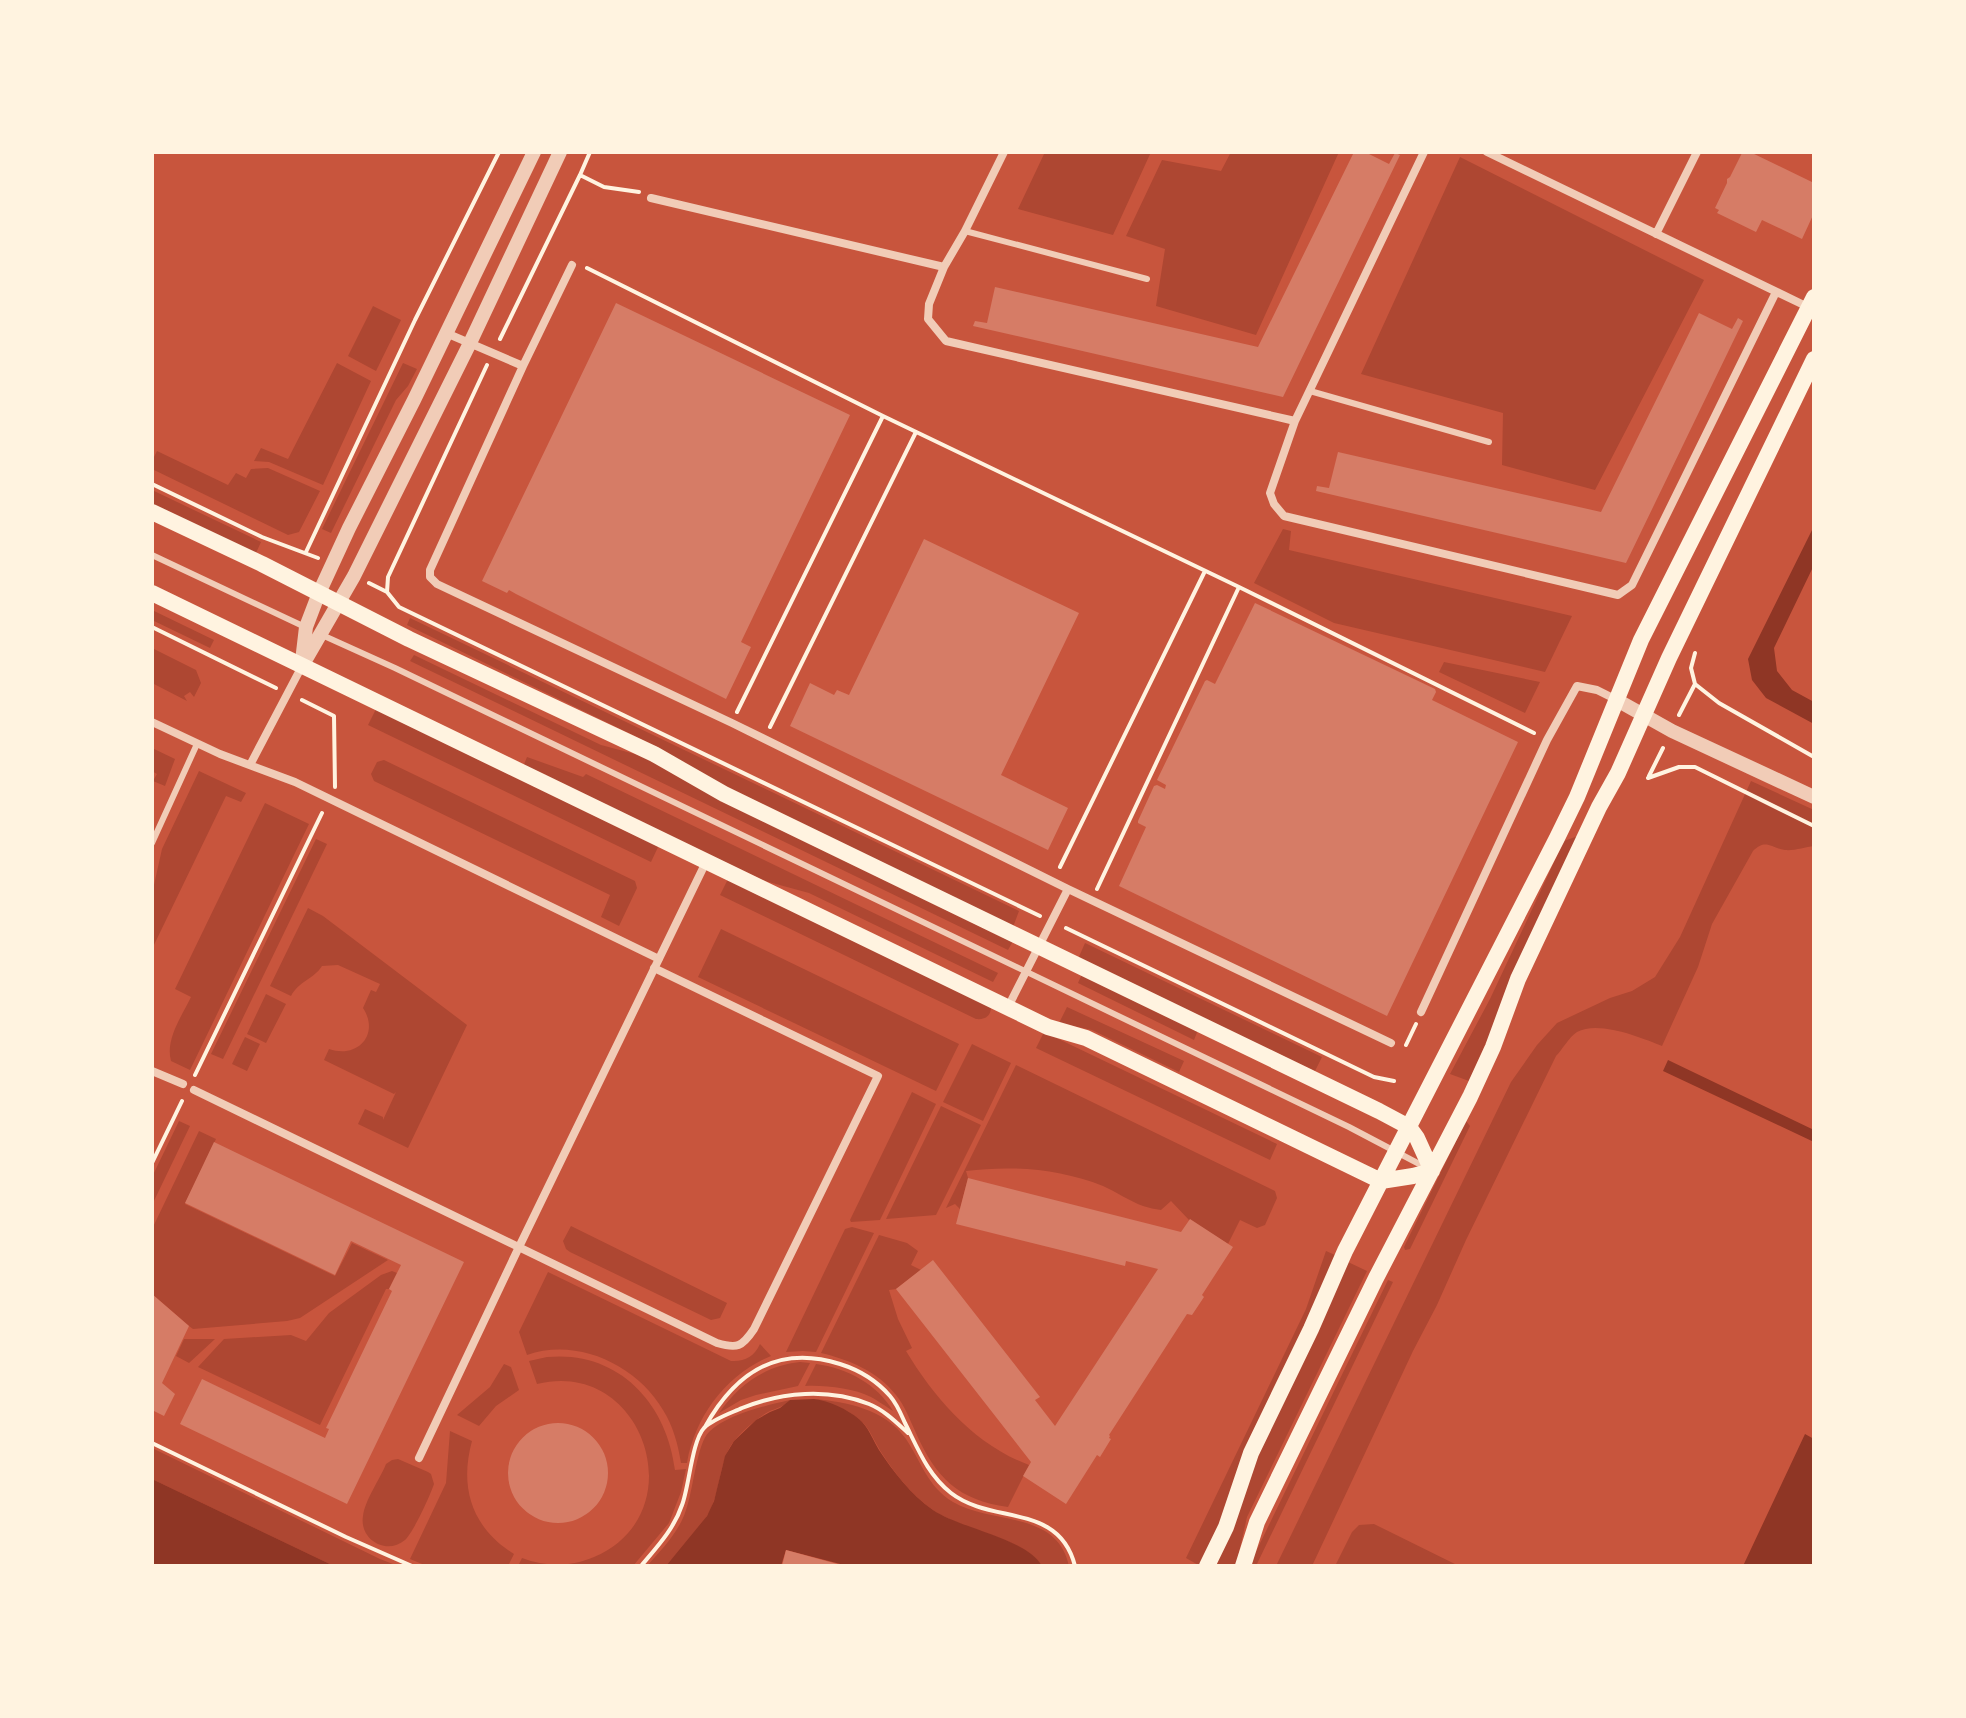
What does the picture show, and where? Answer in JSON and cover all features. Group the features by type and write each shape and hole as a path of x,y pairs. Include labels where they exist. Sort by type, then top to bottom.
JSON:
{"main road":[{"path":"1207,1566 1226,1527 1251,1453 1345,1251 1557,838 1641,640 1812,302"},
{"path":"1243,1566 1257,1522 1376,1278 1470,1097 1493,1047 1518,979 1814,359"},
{"path":"152,512 409,639 621,737 724,794 1409,1127 1432,1171"},
{"path":"152,593 1008,1008 1048,1027 1086,1038 1381,1181 1432,1171"}],"street":[{"path":"302,666 306,627 319,593 534,152"},
{"path":"250,765 354,576 470,343 560,152"},
{"path":"1004,152 944,267 929,304 928,319 946,341 1295,421"},
{"path":"1424,152 1295,421 1270,493 1284,516 1618,595 1632,585 1776,292"},
{"path":"1487,152 1776,292 1812,302"},
{"path":"1656,234 1697,152"},
{"path":"651,198 944,267"},
{"path":"572,265 430,570 430,577 437,584 732,723 1068,889 1391,1043"},
{"path":"446,333 523,366"},
{"path":"1421,1012 1547,740 1577,686 1597,690 1672,731 1814,797"},
{"path":"152,722 197,744 295,782 659,959"},
{"path":"419,1458 706,862"},
{"path":"1008,1008 1068,889"},
{"path":"152,1071 717,1343 732,1347 741,1345 754,1329 878,1076 654,968"}],"lane":[{"path":"965,231 1147,279"},
{"path":"1310,391 1489,442"},
{"path":"152,555 465,701 1349,1127 1432,1171"},
{"path":"152,843 197,744"}],"path":[{"path":"306,552 415,320 499,152"},
{"path":"387,592 388,577 590,152"},
{"path":"580,175 604,187 637,192 651,198"},
{"path":"572,265 568,259 1547,740"},
{"path":"732,723 883,416"},
{"path":"764,739 916,432"},
{"path":"152,484 262,537 306,552 332,565"},
{"path":"1054,881 1205,571"},
{"path":"354,576 387,592 399,607 1374,1077 1394,1081"},
{"path":"1091,900 1239,587"},
{"path":"152,627 334,716 335,787 189,1087"},
{"path":"1695,684 1719,703 1814,757"},
{"path":"1648,778 1679,767 1695,767 1814,826"},
{"path":"1404,1049 1421,1012"},
{"path":"152,1163 183,1100"},
{"path":"641,1566 677,1519 699,1436 717,1405 753,1371 780,1359 804,1357 847,1366 872,1379 898,1406 927,1467 953,1495 979,1507 1019,1515 1048,1527 1067,1545 1075,1566"},
{"path":"705,1427 739,1409 799,1393 850,1398 871,1405 889,1416 912,1437"},
{"path":"152,1443 412,1566"}],"shaded area":[{"path":"1045,152 1151,152 1113,235 1018,209"},
{"path":"1231,152 1339,152 1256,335 1156,306 1165,249 1126,236 1162,160 1221,171"},
{"path":"1460,157 1704,280 1595,490 1502,465 1503,413 1361,374"},
{"path":"373,306 401,320 376,371 348,356"},
{"path":"337,363 371,381 323,485 269,462 254,461 261,448 288,459"},
{"path":"403,363 417,369 396,400 331,533 322,529"},
{"path":"157,451 228,485 236,473 246,478 251,469 268,468 320,491 299,532 288,535 152,469"},
{"path":"152,490 261,542 256,553 152,505"},
{"path":"1814,526 1814,565 1774,648 1777,671 1792,690 1814,702 1814,724 1766,698 1752,680 1748,659"},
{"path":"1283,529 1291,531 1289,550 1572,616 1545,672 1334,623 1254,583"},
{"path":"152,610 214,640 210,648 152,620"},
{"path":"410,618 1019,911 1013,927 727,789 641,739 407,625"},
{"path":"152,648 196,670 201,683 194,697 190,692 184,696 187,701 152,683"},
{"path":"414,655 601,745 646,757 1013,941 1008,950 410,661"},
{"path":"1444,662 1540,682 1525,713 1439,672"},
{"path":"376,709 659,845 651,862 368,725"},
{"path":"152,748 175,759 165,786 153,781 157,774 152,771"},
{"path":"527,757 583,777 586,774 998,973 993,982 809,893 765,881 523,767"},
{"path":"384,760 635,881 637,888 619,926 601,917 610,895 374,781 371,774 377,762"},
{"path":"199,771 246,793 241,802 226,796 152,949 152,894 162,849"},
{"path":"1751,781 1814,810 1814,846 1788,850 1765,844 1753,851 1712,924 1698,967 1662,1046 1608,1029 1586,1029 1574,1034 1556,1056 1312,1566 1276,1566 1511,1082 1557,1023 1632,991 1655,977 1680,937"},
{"path":"265,803 309,824 190,1070 171,1061 172,1036 191,997 175,989"},
{"path":"1578,836 1469,1081 1450,1074 1490,999 1564,841"},
{"path":"316,839 327,844 223,1059 211,1054"},
{"path":"728,879 991,1007 989,1015 976,1019 720,895"},
{"path":"308,908 323,916 467,1025 408,1148 358,1124 365,1109 383,1117 383,1120 396,1092 394,1094 324,1060 329,1049 349,1050 363,1042 369,1027 363,1008 371,990 376,992 380,984 338,965 322,966 291,996 270,986"},
{"path":"721,929 959,1044 936,1091 698,977"},
{"path":"1085,943 1322,1057 1315,1071 1078,959"},
{"path":"1082,974 1198,1030 1194,1040 1078,983"},
{"path":"266,994 286,1004 266,1043 247,1034"},
{"path":"1067,1007 1184,1061 1179,1072 1092,1030 1059,1023"},
{"path":"1044,1032 1277,1144 1270,1160 1036,1048"},
{"path":"245,1037 260,1044 247,1071 232,1064"},
{"path":"972,1044 1011,1063 983,1121 943,1102"},
{"path":"1668,1060 1814,1130 1814,1142 1663,1071"},
{"path":"1016,1065 1275,1191 1277,1198 1265,1225 1257,1228 1240,1220 1228,1244 1189,1220 1171,1201 1161,1210 1138,1204 1087,1180 1053,1172 1001,1168 966,1171 968,1178 960,1209 955,1204 946,1208"},
{"path":"912,1092 936,1104 880,1220 851,1222 850,1220"},
{"path":"941,1106 981,1125 936,1215 886,1219"},
{"path":"179,1121 190,1126 152,1205 152,1177"},
{"path":"1466,1121 1470,1126 1410,1249 1405,1250 1404,1247"},
{"path":"199,1131 216,1139 185,1204 335,1276 352,1243 388,1260 300,1318 193,1329 152,1294 152,1229"},
{"path":"571,1226 727,1303 720,1318 711,1320 570,1252 563,1241"},
{"path":"852,1227 874,1233 816,1352 786,1352 845,1229"},
{"path":"879,1235 907,1243 918,1251 911,1265 921,1270 896,1289 889,1290 912,1348 906,1351 917,1369 943,1403 974,1433 991,1446 1029,1465 1008,1507 975,1499 951,1484 932,1463 902,1404 889,1387 862,1368 821,1353"},
{"path":"1326,1251 1335,1255 1200,1566 1186,1558 1306,1309"},
{"path":"1348,1262 1367,1271 1247,1517 1236,1566 1214,1566 1257,1456"},
{"path":"392,1271 397,1273 389,1289 386,1289 320,1425 198,1367 224,1339 291,1335 306,1341 329,1313 381,1275"},
{"path":"548,1272 731,1361 748,1358 760,1344 771,1356 727,1385 705,1413 687,1463 681,1463 675,1435 663,1410 652,1394 622,1368 604,1359 566,1350 546,1350 527,1355 519,1332"},
{"path":"1388,1280 1393,1282 1256,1566 1249,1566"},
{"path":"184,1339 215,1339 189,1363 176,1356"},
{"path":"573,1357 596,1362 617,1372 635,1386 662,1423 675,1470 686,1469 669,1523 633,1566 518,1566 522,1558 558,1565 576,1563 594,1557 625,1536 643,1508 649,1476 644,1444 629,1416 605,1394 574,1382 537,1384 529,1361"},
{"path":"800,1362 810,1363 798,1386 741,1400 719,1413 735,1393 754,1378 775,1368"},
{"path":"504,1364 511,1367 519,1390 496,1406 479,1426 457,1415 490,1387"},
{"path":"816,1364 839,1369 870,1385 893,1411 856,1391 805,1386"},
{"path":"814,1399 852,1405 887,1421 906,1439 931,1481 944,1496 969,1509 1037,1527 1062,1548 1069,1566 1042,1566 1022,1548 933,1510 899,1478 863,1422 843,1409"},
{"path":"814,1399 838,1406 862,1422 896,1474 933,1510 1022,1548 1042,1566 848,1566 786,1550 781,1566 666,1566 707,1516 725,1456 734,1441 756,1420 790,1400"},
{"path":"790,1400 759,1418 729,1448 712,1506 692,1538 666,1566 647,1566 670,1540 683,1518 701,1446 709,1432 736,1416"},
{"path":"450,1431 472,1441 467,1475 472,1505 488,1532 514,1554 508,1566 427,1566 410,1559 446,1483"},
{"path":"1805,1434 1814,1439 1814,1566 1743,1566"},
{"path":"152,1448 398,1566 334,1566 152,1479"},
{"path":"398,1459 431,1474 434,1484 405,1540 398,1545 382,1546 365,1532 364,1510 386,1464"},
{"path":"152,1479 334,1566 152,1566"},
{"path":"1374,1524 1459,1566 1335,1566 1352,1532 1359,1525"}],"building":[{"path":"1354,152 1365,152 1389,164 1395,153 1400,155 1283,397 973,326 975,321 987,323 995,287 1258,347"},
{"path":"1746,152 1814,183 1814,213 1802,239 1762,220 1756,232 1717,213 1719,210 1715,208 1727,179 1742,153"},
{"path":"616,303 850,415 741,642 751,647 726,699 509,590 507,593 482,581"},
{"path":"1699,313 1732,329 1738,318 1743,321 1626,563 1316,491 1317,486 1329,488 1338,452 1601,512"},
{"path":"924,539 1079,613 1001,775 1068,808 1048,850 790,726 810,683 834,695 837,690 849,695"},
{"path":"1255,603 1435,689 1432,700 1518,742 1387,1016 1119,886 1146,827 1138,821 1154,786 1165,789 1166,785 1157,780 1205,681 1215,684"},
{"path":"214,1142 464,1262 347,1504 180,1424 202,1379 325,1438 329,1429 326,1428 392,1291 389,1289 401,1265 351,1241 335,1275 185,1203"},
{"path":"968,1178 1181,1232 1190,1219 1233,1247 1202,1295 1204,1297 1192,1315 1187,1314 1109,1435 1111,1439 1100,1457 1097,1455 1066,1504 1023,1476 1031,1462 896,1289 933,1260 1040,1397 1035,1400 1055,1426 1158,1269 1126,1261 1125,1266 956,1224"},
{"path":"152,1294 189,1326 162,1383 175,1394 164,1416 152,1410"},
{"path":"558,1423 586,1431 600,1445 608,1473 600,1501 586,1515 558,1523 530,1515 516,1501 508,1473 516,1445 530,1431"},
{"path":"786,1550 841,1565 841,1566 782,1566"}]}
